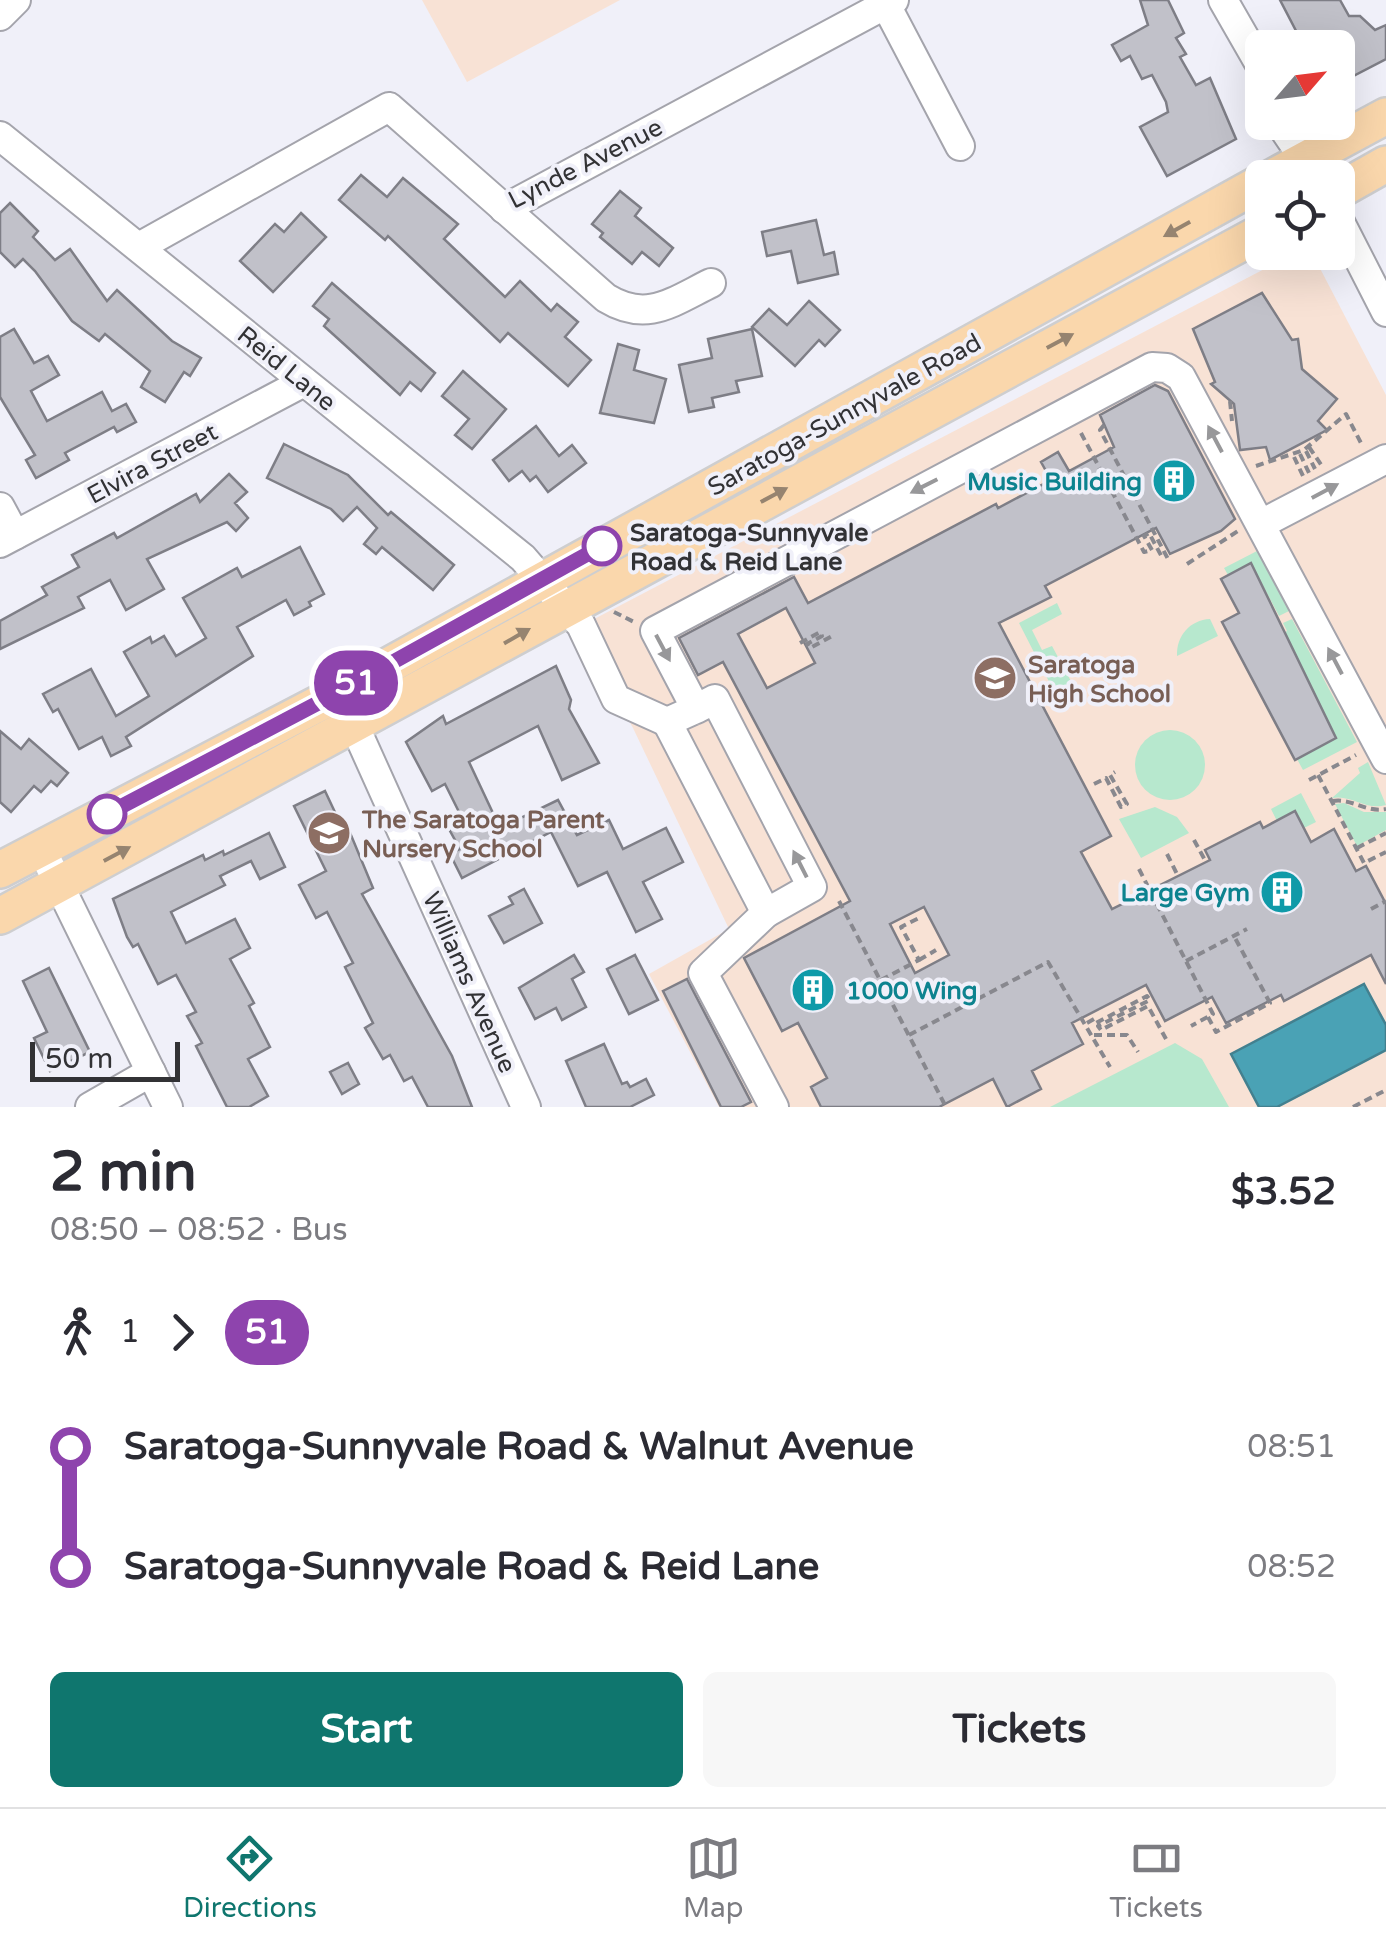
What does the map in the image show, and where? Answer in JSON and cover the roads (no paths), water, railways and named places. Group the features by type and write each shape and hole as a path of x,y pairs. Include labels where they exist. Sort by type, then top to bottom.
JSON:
{"main road":[{"path":"1323,160 1386,116"},
{"path":"1355,181 1386,164"},
{"name":"Saratoga-Sunnyvale Road","path":"0,870 339,692 1245,192"},
{"name":"Saratoga-Sunnyvale Road","path":"0,916 1245,241"}],"street":[{"path":"0,16 16,0"},
{"path":"1224,0 1245,38"},
{"path":"890,2 960,146"},
{"name":"Lynde Avenue","path":"139,247 389,107 504,209 890,2"},
{"name":"Reid Lane","path":"0,136 523,558 586,631 616,699 667,722"},
{"path":"504,209 626,310 658,309 711,283"},
{"path":"1355,251 1386,312"},
{"path":"696,709 655,632 1152,367 1167,368 1181,377 1255,525 1379,751"},
{"name":"Elvira Street","path":"8,539 304,382"},
{"path":"1255,525 1375,454"},
{"path":"0,507 8,539"},
{"name":"Williams Avenue","path":"339,692 526,1107"},
{"path":"766,913 667,722 715,698 812,886 766,913 703,972 774,1107"},
{"path":"41,848 168,1107"},
{"path":"90,1107 151,1072"}],"water":[{"path":"1364,984 1386,1025 1386,1050 1277,1107 1259,1107 1231,1054"}],"place":[{"name":"Music Building","path":"1174,481"},
{"name":"Saratoga-Sunnyvale Road & Reid Lane","path":"602,546"},
{"name":"Saratoga High School","path":"995,678"},
{"name":"The Saratoga Parent Nursery School","path":"329,833"},
{"name":"Large Gym","path":"1282,892"},
{"name":"1000 Wing","path":"813,990"}]}
